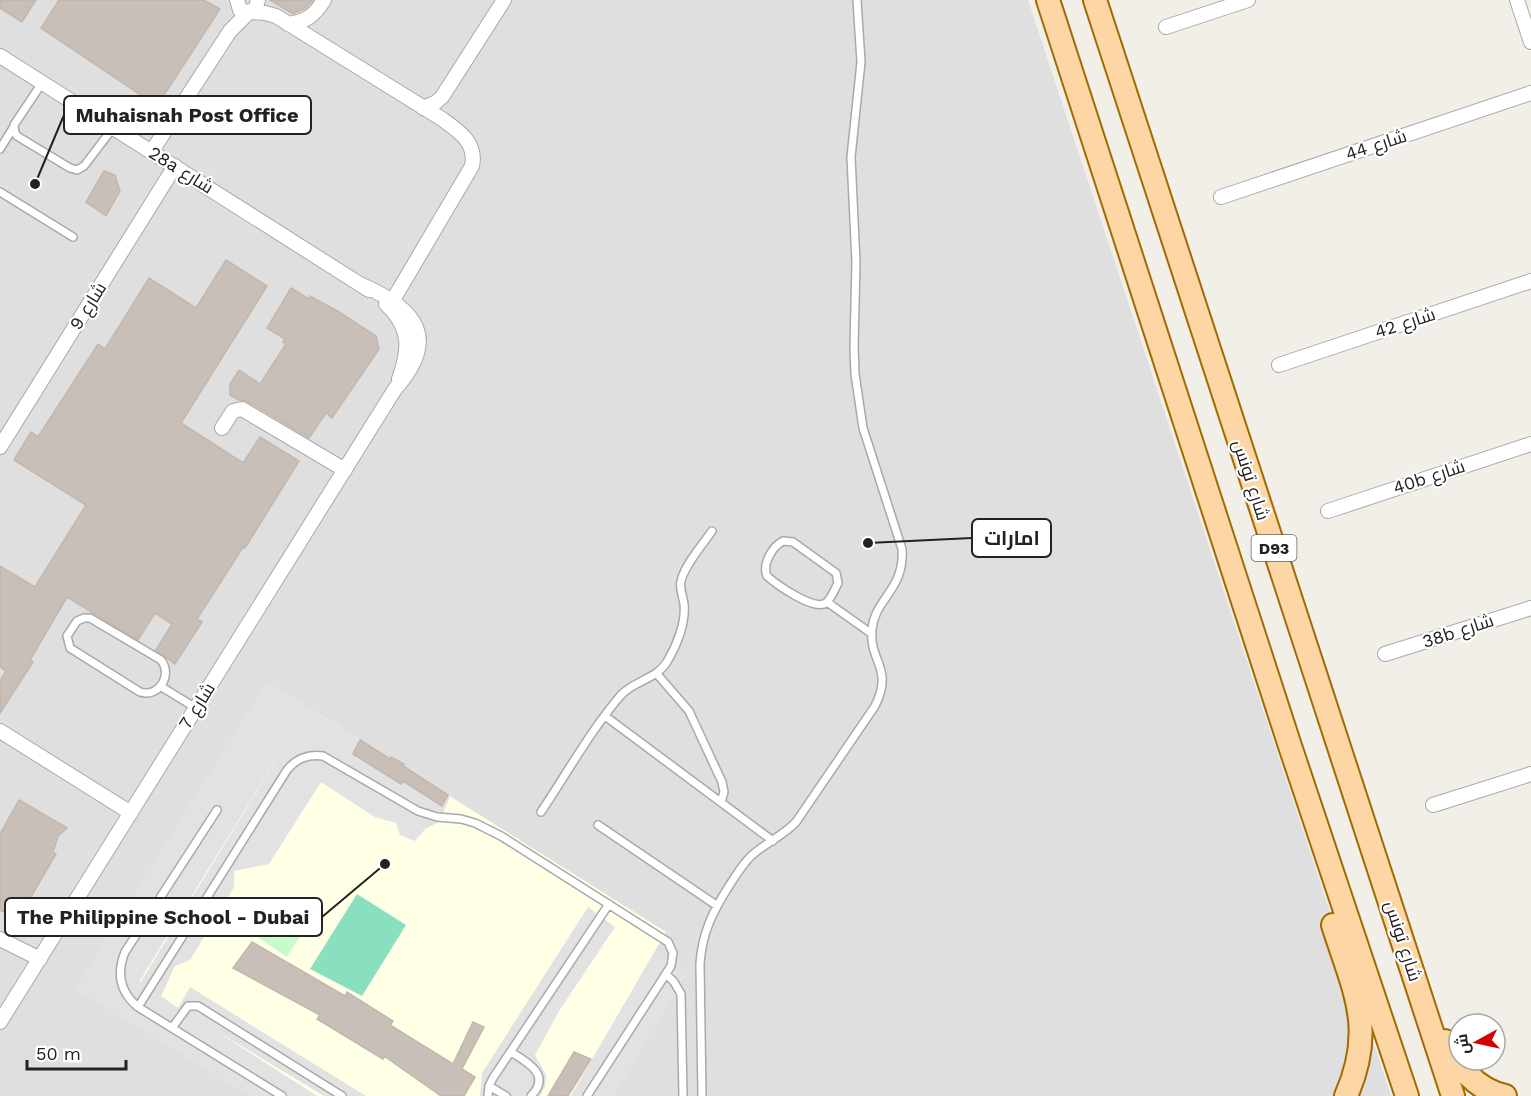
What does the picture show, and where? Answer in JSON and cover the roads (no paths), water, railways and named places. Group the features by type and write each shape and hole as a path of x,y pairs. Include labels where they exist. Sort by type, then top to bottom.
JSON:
{"main road":[{"name":"D93","path":"1048,0 1290,746 1407,1096"},
{"name":"شارع تونس","path":"1095,0 1453,1096"},
{"path":"1290,746 1300,821 1359,1010 1362,1028 1360,1054 1346,1096"},
{"path":"1422,1000 1465,1073 1484,1089 1505,1096"}],"street":[{"path":"288,24 310,18 324,0"},
{"path":"423,108 442,97 504,0"},
{"path":"1166,27 1248,0"},
{"path":"1517,0 1531,42"},
{"path":"152,151 247,6 270,14 288,24 423,108 465,137 472,148 473,161 393,300"},
{"name":"28a شارع","path":"0,56 362,285 387,305 404,327 407,352 395,390"},
{"name":"شارع 44","path":"1221,196 1531,93"},
{"name":"شارع 9","path":"0,447 5,426 175,166"},
{"name":"شارع 42","path":"1279,365 1531,281"},
{"name":"28a شارع","path":"362,285 393,300 413,320 419,343 413,367 395,390"},
{"name":"شارع 7","path":"0,1022 395,390"},
{"path":"222,428 233,411 242,408 345,470"},
{"name":"40b شارع","path":"1328,511 1531,444"},
{"name":"38b شارع","path":"1385,654 1531,608"},
{"path":"0,731 130,813"},
{"path":"1433,806 1531,774"},
{"path":"0,939 39,958"}],"lane":[{"path":"702,1096 701,948 709,919 741,867 796,822 880,697 883,677 874,648 872,634 874,620 899,578 903,559 864,428 855,374 856,262 851,157 861,62 857,0"},
{"path":"0,149 15,122 42,83"},
{"path":"13,128 17,136 70,168 78,170 84,166 113,128"},
{"path":"0,192 73,237"},
{"path":"541,812 605,716 627,690 638,682 657,674 669,659 683,619 684,604 680,589 683,575 712,531"},
{"path":"793,542 836,573 838,583 827,602 819,606 810,604 767,576 766,562 779,543 793,542"},
{"path":"827,602 872,634"},
{"path":"90,618 161,660 166,672 160,686 150,694 140,692 73,650 68,644 67,636 78,621 90,618"},
{"path":"657,674 692,717 722,782 724,792 721,802"},
{"path":"160,686 196,708"},
{"path":"605,716 773,841"},
{"path":"138,1006 287,770 292,764 307,756 315,755 330,759 418,811 437,817 461,819 489,829 668,942 673,953 673,960 666,974 587,1096"},
{"path":"217,810 125,952 121,982 130,1000 138,1006 282,1096"},
{"path":"598,825 717,905"},
{"path":"488,1096 489,1086 609,904"},
{"path":"666,974 681,994 683,1096"},
{"path":"172,1028 188,1006 198,1006 342,1096"},
{"path":"511,1052 537,1072 538,1084 531,1096"},
{"path":"489,1086 506,1096"}],"place":[{"name":"Muhaisnah Post Office","path":"35,184"},
{"name":"امارات","path":"868,543"},
{"name":"The Philippine School - Dubai","path":"385,864"}]}
